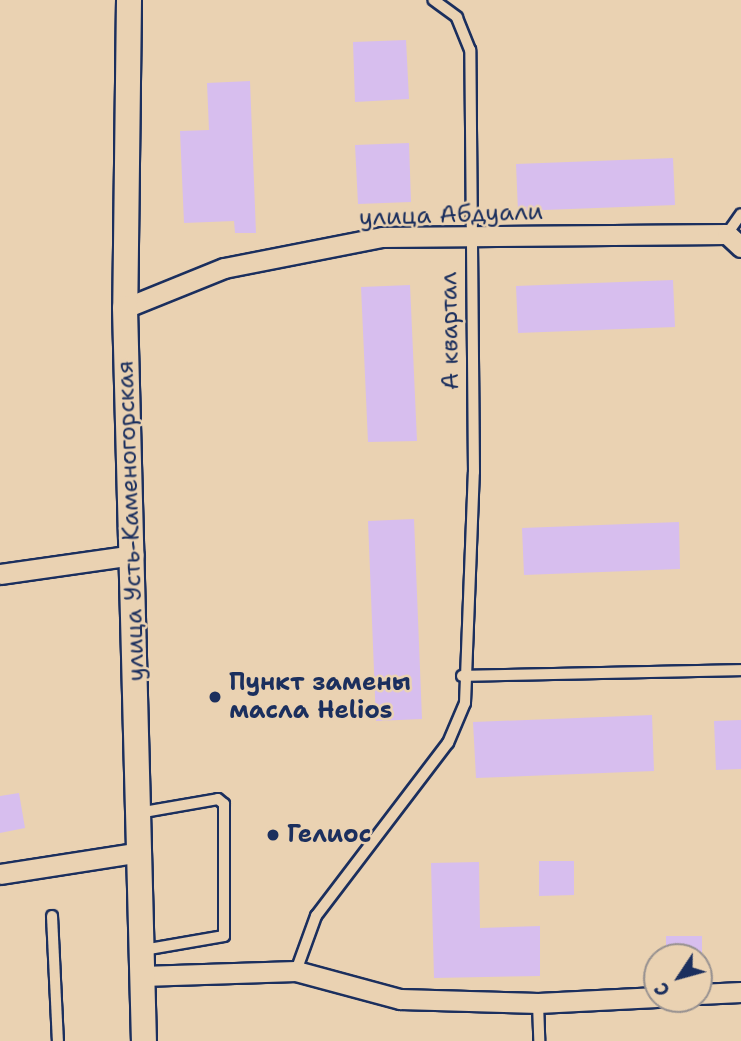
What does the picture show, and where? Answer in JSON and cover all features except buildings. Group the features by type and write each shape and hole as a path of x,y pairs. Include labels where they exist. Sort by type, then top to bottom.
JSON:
{"street":[{"name":"улица Усть-Каменогорская","path":"129,0 125,308 134,555 144,1041"},
{"name":"улица Абдуали","path":"125,308 224,268 298,250 382,237 734,241"},
{"path":"0,574 134,555"},
{"path":"0,874 140,852"},
{"path":"142,976 296,971 400,999 538,1003 643,998"},
{"path":"713,993 741,992"}],"lane":[{"name":"А квартал","path":"296,971 316,916 448,743 465,703 462,676 474,472 468,238 470,50 457,16 434,0"},
{"path":"734,241 741,214"},
{"path":"462,676 741,670"},
{"path":"138,813 218,799 224,804 223,936 143,950"},
{"path":"52,916 58,1041"},
{"path":"538,1003 539,1041"}],"place":[{"name":"Пункт замены масла Helios","path":"215,697"},
{"name":"Гелиос","path":"273,835"}]}
